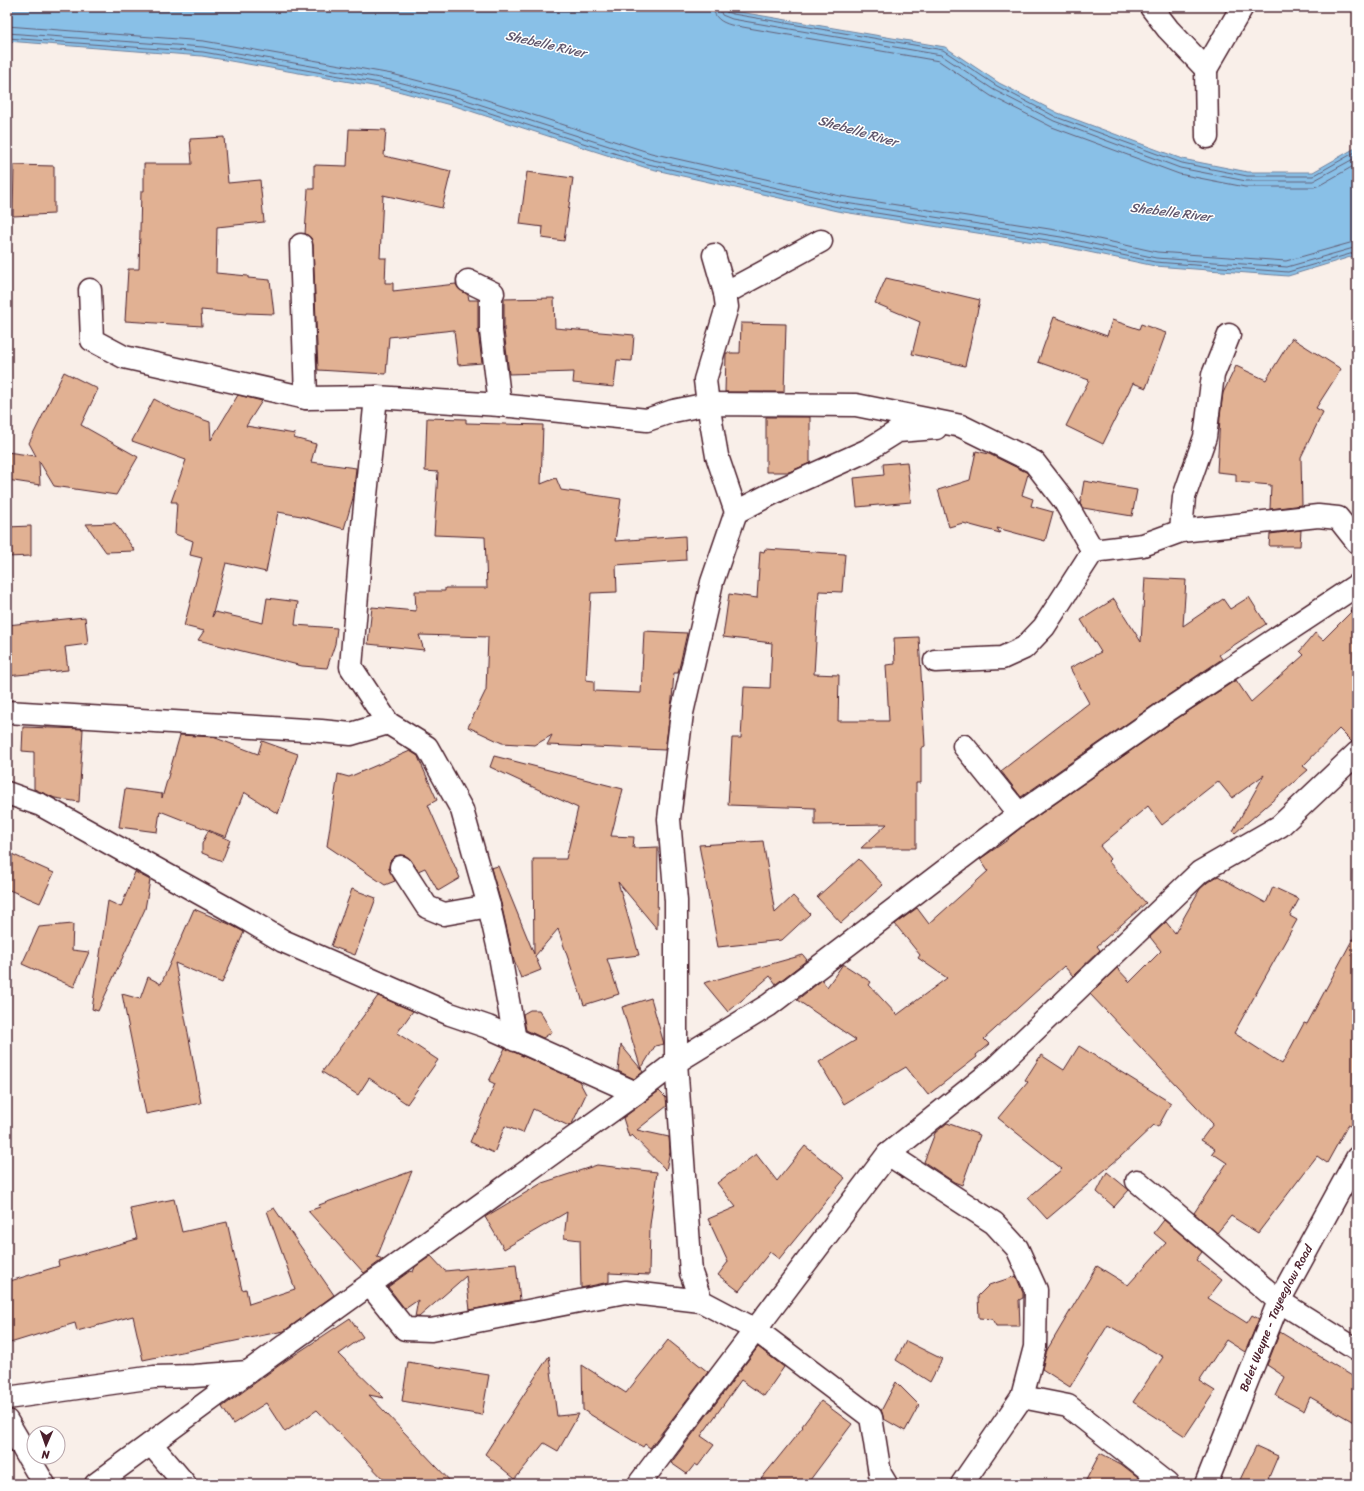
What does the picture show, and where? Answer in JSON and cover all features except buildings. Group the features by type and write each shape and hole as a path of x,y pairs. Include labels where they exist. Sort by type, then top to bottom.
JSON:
{"street":[{"path":"1151,7 1168,29 1206,70"},
{"path":"1207,137 1206,70 1242,7"},
{"path":"725,293 821,241"},
{"path":"301,246 306,398"},
{"path":"701,1301 691,1273 676,1062 676,901 669,819 682,713 712,582 736,512 717,456 705,380 727,307 725,293 714,256"},
{"path":"468,281 493,293 491,294 490,330 500,405"},
{"path":"90,290 92,340 124,357 306,398 376,397 500,405 647,420 708,404 856,405 961,426 1034,462 1065,502 1093,551"},
{"path":"1181,531 1184,497 1205,437 1213,375 1229,335"},
{"path":"376,397 362,527 351,667 388,723 427,747 462,810 499,950 515,1040"},
{"path":"736,512 779,490 866,451 898,431 961,426"},
{"path":"1093,551 1143,545 1181,531 1318,516 1338,518 1357,542"},
{"path":"935,661 1002,658 1024,648 1044,627 1093,551"},
{"path":"96,1484 248,1372 636,1093 676,1062 769,1005 1019,814 1165,712 1357,585"},
{"path":"7,712 321,730 351,734 388,723"},
{"path":"964,746 1019,814"},
{"path":"639,1484 888,1154 993,1070 1200,872 1280,826 1357,753"},
{"path":"7,793 41,805 283,941 450,1014 488,1027 636,1093"},
{"path":"401,867 427,907 444,914 488,906"},
{"path":"888,1154 994,1223 1017,1248 1036,1290 1035,1347 1022,1397 962,1484"},
{"name":"Belet Weyne - Tayeeglow Road","path":"1206,1484 1278,1300 1357,1158"},
{"path":"1137,1181 1278,1300 1357,1350"},
{"path":"370,1285 405,1330 431,1330 625,1292 701,1301 756,1330 871,1417 878,1481"},
{"path":"7,1398 154,1377 248,1372"},
{"path":"1022,1397 1068,1406 1167,1484"},
{"path":"7,1421 44,1484"},
{"path":"151,1444 185,1484"}],"water":[{"name":"Shebelle River","path":"7,7 723,7 734,11 945,47 999,83 1058,113 1182,159 1248,172 1313,172 1357,147 1357,255 1288,276 1155,266 1060,246 837,211 647,168 458,107 390,89 202,56 7,41"}]}
